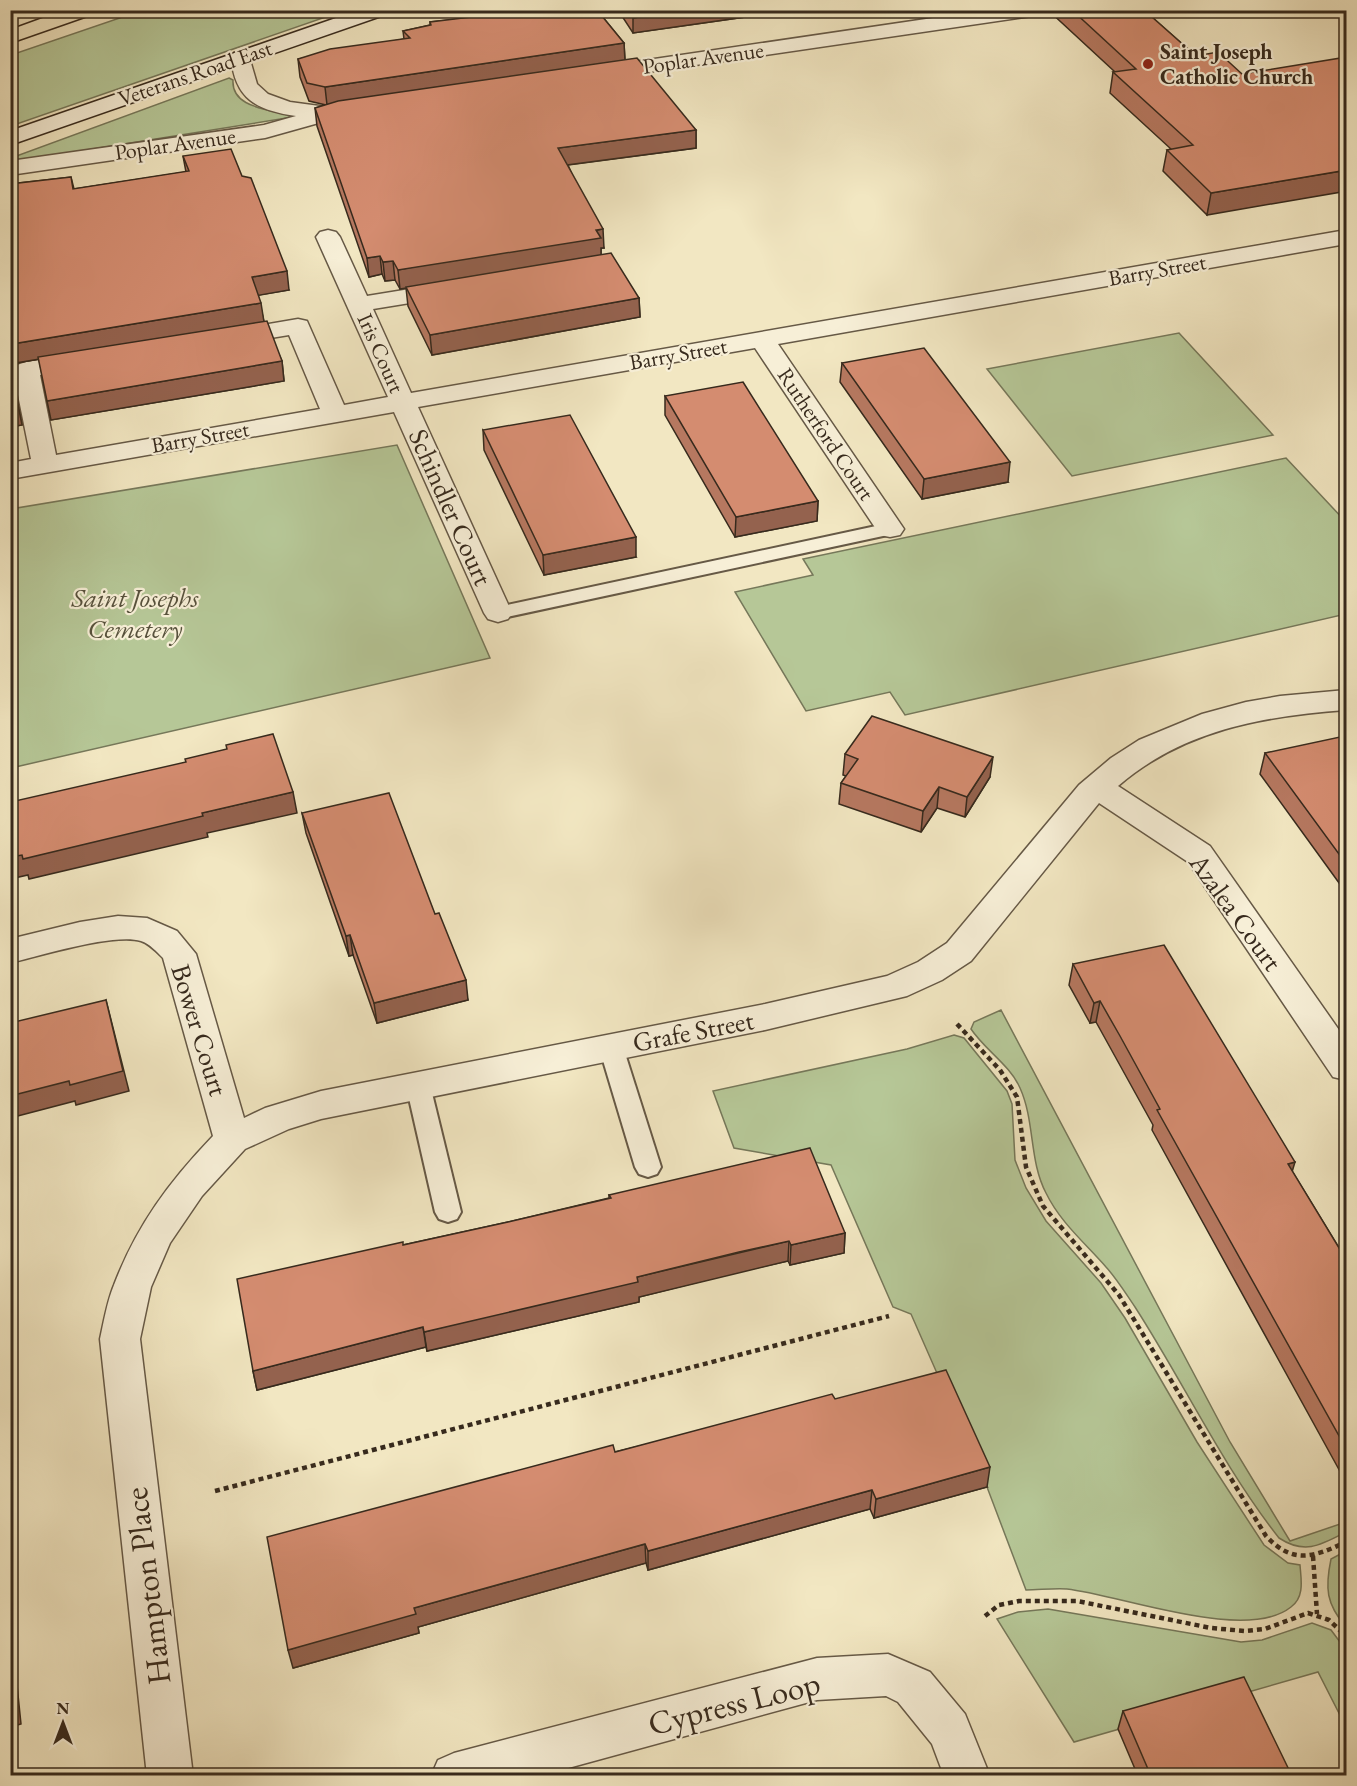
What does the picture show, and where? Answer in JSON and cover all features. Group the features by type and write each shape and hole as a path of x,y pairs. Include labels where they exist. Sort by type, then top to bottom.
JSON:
{"highway":[{"path":"10,31 70,10"},
{"path":"10,38 86,10"}],"street":[{"name":"Veterans Road East","path":"10,139 380,10"},
{"name":"Poplar Avenue","path":"582,76 1032,10"},
{"name":"Poplar Avenue","path":"241,57 248,86 262,99 284,107 338,111"},
{"name":"Poplar Avenue","path":"10,168 265,131 338,111 373,106"},
{"name":"Iris Court","path":"328,237 403,402"},
{"name":"Barry Street","path":"10,471 1347,237"},
{"name":"Iris Court","path":"360,304 474,286"},
{"path":"203,342 298,327 335,414"},
{"name":"Rutherford Court","path":"762,339 890,529"},
{"path":"45,465 26,370 109,357"},
{"name":"Schindler Court","path":"403,402 498,613"},
{"name":"Grafe Street","path":"124,1396 120,1339 132,1287 154,1236 189,1185 232,1139 278,1118 321,1105 765,1017 895,987 930,971 959,952 1096,787 1135,757 1179,734 1236,715 1270,708 1347,700"},
{"name":"Azalea Court","path":"1096,787 1199,854 1347,1067"},
{"name":"Bower Court","path":"10,951 90,932 119,929 145,929 168,940 179,954 232,1139"},
{"name":"Hampton Place","path":"124,1396 170,1776"},
{"name":"Cypress Loop","path":"454,1776 817,1679 888,1675 914,1687 949,1730 966,1776"}],"lane":[{"path":"498,613 890,529"},
{"path":"611,1047 648,1167"},
{"path":"418,1085 448,1212"}],"path":[{"path":"957,1024 1000,1070 1017,1097 1026,1167 1043,1206 1119,1295 1274,1545 1292,1555 1313,1556 1347,1542"},
{"path":"215,1491 889,1316"},
{"path":"1313,1556 1317,1614"},
{"path":"985,1616 999,1605 1019,1601 1077,1601 1211,1628 1245,1631 1265,1629 1308,1613 1317,1614 1329,1620 1347,1636"}],"green space":[{"path":"143,10 343,11 11,126 11,55"},
{"path":"229,78 233,80 234,90 246,103 293,117 11,162 11,158"},
{"path":"1179,333 1273,435 1072,476 987,369"},
{"name":"Saint Josephs Cemetery","path":"397,445 490,658 11,768 11,509"},
{"path":"1286,458 1346,522 1346,614 905,715 890,692 806,711 735,592 813,575 803,559"},
{"path":"1001,1010 1230,1442 1290,1541 1346,1522 1346,1532 1321,1544 1305,1547 1279,1538 1240,1483 1125,1292 1052,1204 1037,1168 1028,1114 1020,1088 1010,1072 971,1029 974,1022"},
{"path":"954,1035 964,1038 1007,1091 1012,1104 1015,1160 1026,1188 1046,1221 1101,1283 1125,1318 1197,1442 1264,1545 1288,1563 1300,1565 1300,1593 1291,1607 1271,1617 1245,1620 1215,1619 1067,1589 1026,1590 987,1487 911,1314 893,1307 831,1165 734,1148 713,1091 907,1049"},
{"path":"1346,1551 1346,1627 1331,1603 1328,1579 1331,1559"},
{"path":"1048,1609 1241,1642 1262,1640 1312,1623 1331,1630 1346,1650 1346,1727 1318,1672 1074,1742 997,1619 1018,1612"}],"building":[{"path":"468,10 597,10 624,43 325,87 307,83 298,59 330,49 410,38 403,31 431,25 430,22 472,17"},
{"path":"628,10 685,10 633,18"},
{"path":"1072,10 1144,10 1196,56 1218,52 1242,74 1347,57 1347,170 1211,193 1167,150 1193,145 1113,72 1136,69"},
{"path":"637,58 696,130 558,148 603,229 596,230 601,238 398,270 393,261 383,262 380,256 367,258 315,108 338,101"},
{"path":"231,149 242,176 251,178 287,271 252,277 261,303 10,345 10,184 71,177 73,189 189,171 183,156"},
{"path":"611,253 639,298 430,335 406,287"},
{"path":"267,321 282,361 47,401 38,357"},
{"path":"924,348 1010,462 924,479 842,363"},
{"path":"10,373 17,406 10,407"},
{"path":"743,382 818,501 736,517 665,396"},
{"path":"570,415 636,537 543,555 483,430"},
{"path":"872,716 993,757 967,797 939,787 923,811 841,783 858,759 845,754"},
{"path":"273,734 293,792 23,859 22,855 10,857 10,801 186,762 185,759 227,749 226,745"},
{"path":"1340,737 1347,745 1347,865 1265,753"},
{"path":"389,793 435,914 439,913 466,980 374,1003 350,935 346,936 302,813"},
{"path":"1164,945 1295,1162 1288,1164 1347,1261 1347,1450 1157,1110 1160,1109 1120,1036 1100,1001 1094,1003 1073,964"},
{"path":"106,1000 123,1071 70,1085 69,1081 10,1096 10,1023"},
{"path":"810,1148 845,1233 791,1245 789,1241 739,1252 637,1277 638,1282 424,1332 423,1327 253,1371 237,1279 403,1242 403,1245 508,1222 611,1198 609,1195"},
{"path":"946,1370 990,1467 876,1499 872,1490 648,1551 645,1544 414,1608 416,1614 288,1650 267,1537 613,1445 615,1452 832,1394 835,1399"},
{"path":"1244,1677 1292,1776 1151,1776 1123,1711"}],"place":[{"name":"Saint Joseph Catholic Church","path":"1148,64"}]}
